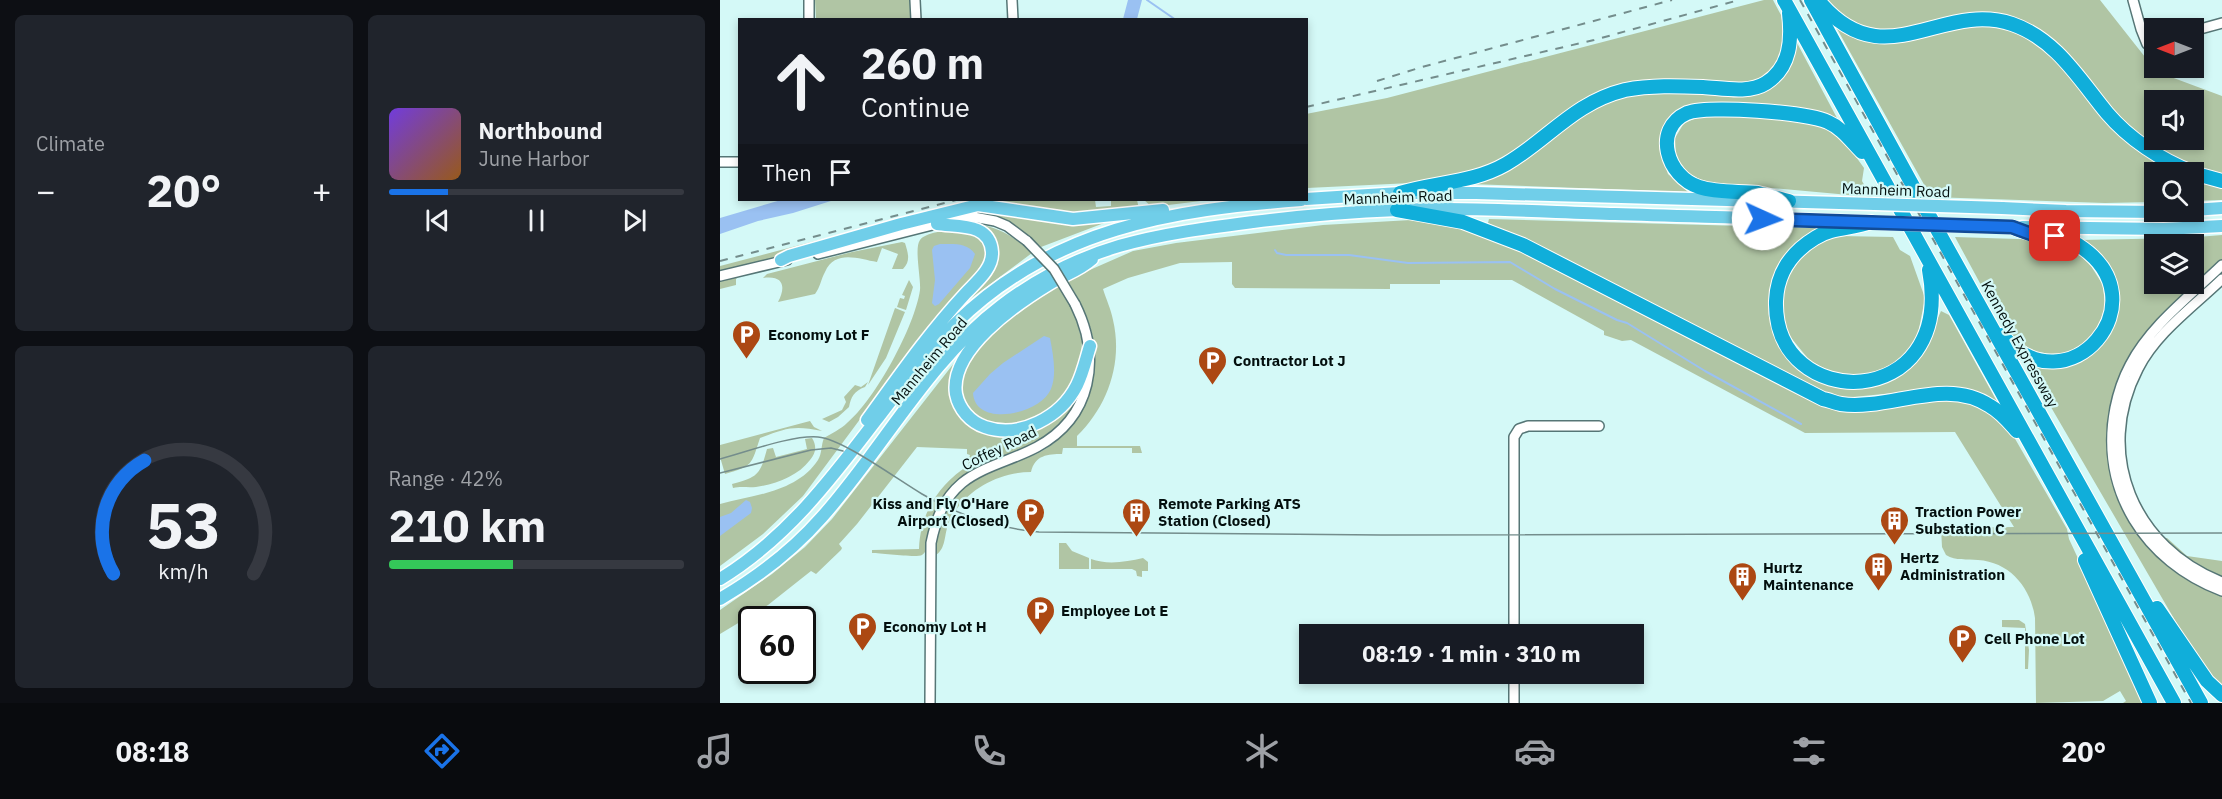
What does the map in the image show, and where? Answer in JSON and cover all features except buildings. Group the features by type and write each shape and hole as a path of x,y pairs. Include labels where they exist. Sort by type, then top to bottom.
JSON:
{"highway":[{"name":"Kennedy Expressway","path":"1811,0 2201,703"},
{"path":"1818,0 1845,27 1873,37 1918,33 1972,21 2000,21 2022,28 2043,39 2071,67 2125,131 2155,154 2171,162"},
{"path":"1786,4 2174,703"},
{"path":"1400,193 1425,185 1459,182 1494,170 1520,154 1570,114 1612,94 1660,86 1736,89 1760,86 1778,72 1790,48 1791,31 1786,4"},
{"path":"1789,201 1760,194 1698,187 1686,181 1675,171 1667,151 1671,129 1685,114 1703,110 1803,115 1818,118 1839,128 1872,160"},
{"path":"2204,176 2222,181"},
{"path":"1397,210 1463,222 1523,245 1823,399 1841,404 1857,404 1934,395 1955,394 1975,398 1990,405 2006,419 2033,449"},
{"path":"1878,222 1856,228 1836,229 1817,236 1791,258 1779,283 1776,314 1779,332 1800,362 1820,375 1842,382 1863,382 1879,379 1896,370 1913,356 1924,341 1930,321 1931,281 1924,254"},
{"path":"1969,286 2003,336 2026,356 2044,361 2064,360 2087,351 2102,335 2111,312 2112,298 2107,276 2094,258 2087,250 2065,238 2031,234 2012,227"},
{"path":"2075,526 2085,560 2150,703"},
{"path":"2119,555 2203,675 2222,695"}],"main road":[{"name":"Mannheim Road","path":"1308,199 1400,193 1476,193 1789,201 2077,212 2144,212"},
{"name":"Mannheim Road","path":"720,579 784,531 825,487 941,338 975,306 1029,266 1079,242 1123,226 1155,218 1293,201"},
{"path":"781,260 901,224 978,205 1073,219 1167,209 1191,213"},
{"path":"2204,209 2222,208"},
{"name":"Mannheim Road","path":"720,599 752,579 786,552 822,517 945,361 977,325 1017,294 1043,278 1102,250 1160,234 1300,217 1397,210 1506,210 2012,227 2141,229 2222,226"},
{"path":"848,458 857,434 929,334 990,263 992,252 981,232 968,226 937,224"},
{"path":"1090,346 1082,376 1071,396 1056,411 1036,423 1017,429 990,428 975,422 961,407 956,391 957,374 972,348 1010,311 1043,288 1085,266 1102,250"}],"street":[{"path":"809,0 809,18"},
{"path":"915,0 916,18"},
{"path":"1012,0 1012,18"},
{"path":"2133,0 2144,36"},
{"path":"2204,28 2222,23"},
{"path":"720,162 738,162"},
{"name":"Coffey Road","path":"720,276 968,216 1007,226 1027,241 1054,269 1076,304 1090,346 1090,364 1088,387 1074,414 1050,439 963,482 942,507 931,543 930,703"},
{"path":"2222,265 2150,335 2130,365 2117,398 2112,446 2113,463 2120,490 2134,522 2149,542 2181,571 2222,591"},
{"path":"2222,279 2156,341 2138,367 2127,394 2120,443 2128,489 2147,527 2164,547 2185,564 2222,582"},
{"path":"1514,624 1514,437 1519,429 1528,426 1599,426"},
{"path":"1514,684 1514,703"}],"green space":[{"path":"815,0 910,0 911,18 816,18"},
{"path":"1764,0 1773,0 1781,15 1784,30 1783,51 1773,69 1754,82 1632,82 1594,95 1570,108 1522,146 1491,166 1432,182 1308,188 1308,114 1387,98"},
{"path":"1821,0 2100,0 2144,56 2144,78 2174,78 2222,96 2222,175 2204,170 2204,162 2183,162 2161,150 2204,150 2204,90 2144,90 2144,139 2111,109 2066,52 2036,27 2009,16 1975,13 1887,32 1854,28"},
{"path":"1980,24 2017,31 2037,41 2046,48 2131,143 2158,162 2144,162 2144,202 1931,197 1836,27 1854,36"},
{"path":"1796,41 1837,118 1821,112 1703,103 1680,109 1663,130 1660,151 1668,174 1688,192 1470,184 1589,108 1628,94 1667,91 1754,93"},
{"path":"1702,116 1788,120 1806,122 1830,130 1845,143 1864,168 1862,181 1871,197 1705,182 1688,173 1676,158 1675,138 1684,123"},
{"path":"2204,180 2222,183 2222,200 2204,201"},
{"path":"966,201 1095,201 1096,207 1111,206 1111,201 1137,201 1139,209 1077,215 995,203 720,272 720,266"},
{"path":"1145,201 1201,201 1152,207"},
{"path":"980,208 1112,220 1041,247 1010,223 993,215 973,211"},
{"path":"1489,219 1821,228 1797,243 1789,251 1777,273 1772,292 1771,311 1775,330 1794,363 1809,375 1826,384 1846,388 1889,380 1903,373 1916,360 1941,311 1949,315 1999,405 1934,389 1843,398 1820,392 1651,303 1488,223"},
{"path":"1411,220 1463,229 1512,246 1803,396 1928,401 1953,399 1973,403 1992,413 2010,430 2067,529 2069,539 2145,703 2123,703 2126,701 2120,691 2103,701 2036,703 2035,618 2024,587 2009,571 2000,566 1978,560 1954,558 1946,555 1942,547 1941,528 2014,527 1955,432 1805,433 1631,340 1622,341 1604,335 1604,331 1512,280 1440,280 1440,284 1390,284 1390,289 1235,288 1232,284 1232,262 1180,263 1128,278 1103,289 1116,336 1114,367 1105,397 1088,424 1077,436 1077,446 1140,446 1142,453 1132,453 1132,448 1063,448 1062,454 1047,455 1039,459 1031,472 993,480 971,494 954,513 943,545 936,555 937,544 935,544 942,518 948,505 957,494 976,480 1042,451 1056,442 1078,417 1086,403 1094,371 1093,338 1083,308 1067,280 1133,251 1176,243 1323,225"},
{"path":"976,224 1006,234 1032,253 966,302 994,260"},
{"path":"955,229 976,236 984,243 986,256 984,265 904,360 803,496 763,534 720,566 720,504 774,491 787,486 809,471 819,458 824,438 842,427 870,398 902,342 917,305 920,290 918,244 920,240 931,234"},
{"path":"2222,235 2222,260 2204,278 2204,236"},
{"path":"1839,236 1893,237 1900,250 1910,256 1925,298 1917,339 1899,361 1870,375 1838,375 1810,361 1788,334 1782,307 1784,283 1802,256 1818,243"},
{"path":"1955,237 2053,240 2075,250 2091,266 2103,285 2105,306 2098,328 2086,343 2066,353 2051,354 2032,351 2007,333"},
{"path":"2144,239 2144,294 2187,294 2154,327 2112,411 2131,523 2144,542 2173,570 2193,583 2222,595 2222,689 2194,653 2023,359 2045,365 2069,364 2090,355 2106,337 2116,306 2079,240"},
{"path":"905,243 908,257 903,269 892,269 898,254 882,248 877,262 841,258 829,265 815,294 778,302 782,292 781,283 775,278 763,278 767,274 852,252"},
{"path":"740,275 736,279 736,285 720,289 720,279"},
{"path":"909,280 913,287 906,310 897,307 900,298 904,299 905,296 902,295"},
{"path":"1058,284 1076,316 1082,342 1081,360 1069,391 1043,415 1013,425 989,424 972,414 962,400 961,373 981,342 1012,315"},
{"path":"895,308 905,312 886,358 868,385"},
{"path":"958,358 960,359 954,369 964,418 1018,433 1081,387 1067,415 1057,426 1019,451 967,477 932,525 925,553 919,556 906,556 872,553 872,550 919,549 927,512 940,490 969,465 970,455 967,454 967,449 917,447 839,544 841,550 816,574 811,571 766,606 738,606 738,623 720,634 720,610 772,574 805,547 832,519"},
{"path":"868,382 865,387 858,390 849,407 838,417 829,422 822,419 842,410 846,402 844,397 855,385 861,387"},
{"path":"810,421 814,427 822,431 790,428 760,438 750,463 741,469 725,474 720,457 720,445"},
{"path":"812,438 815,447 814,455 793,475 764,486 733,488 732,484 757,474 767,449 773,448 776,457 807,449 805,439"},
{"path":"2164,538 2167,538 2187,556 2222,561 2222,577 2194,564"},
{"path":"1059,543 1066,543 1072,551 1089,558 1089,569 1059,569"},
{"path":"1143,558 1148,562 1148,571 1142,571 1142,577 1137,576 1136,571 1132,569 1091,569 1091,559 1117,562"},
{"path":"2002,620 2019,620 2025,624 2029,650 2028,669 2025,669 2025,628 2002,627"}],"water":[{"path":"1128,0 1142,0 1137,18 1123,18"},
{"path":"778,201 831,201 720,234 720,218"},
{"path":"940,244 968,247 975,254 970,268 935,306 932,303 935,280 932,250 934,246"},
{"path":"1044,336 1050,338 1054,370 1053,383 1045,398 1034,406 1009,414 984,411 976,404 973,393 990,374"},
{"path":"746,500 750,502 751,513 720,536 720,517 731,513"}],"waterway":[{"path":"1147,0 1173,18"},
{"path":"1275,250 1277,253 1286,255 1349,255 1408,263 1510,262 1555,289 1627,323 1705,371 1801,424"}],"tram line":[{"path":"720,459 782,441 807,437 829,439 856,452 950,509 993,524 1039,532 1381,535 2222,533"},
{"path":"720,473 811,450 831,448 843,451"}],"railway":[{"path":"1377,81 1672,0"},
{"path":"1308,107 1594,40 1739,0"},
{"path":"1800,0 2191,703"},
{"path":"720,261 952,201"}],"place":[{"name":"Economy Lot F","path":"747,360"},
{"name":"Contractor Lot J","path":"1212,386"},
{"name":"Kiss and Fly O'Hare Airport (Closed)","path":"1030,538"},
{"name":"Remote Parking ATS Station (Closed)","path":"1137,538"},
{"name":"Traction Power Substation C","path":"1894,546"},
{"name":"Hertz Administration","path":"1879,592"},
{"name":"Hurtz Maintenance","path":"1742,602"},
{"name":"Employee Lot E","path":"1040,636"},
{"name":"Economy Lot H","path":"862,652"},
{"name":"Cell Phone Lot","path":"1963,664"}],"route":[{"path":"1763,219 2012,227 2031,234 2055,236"}]}
